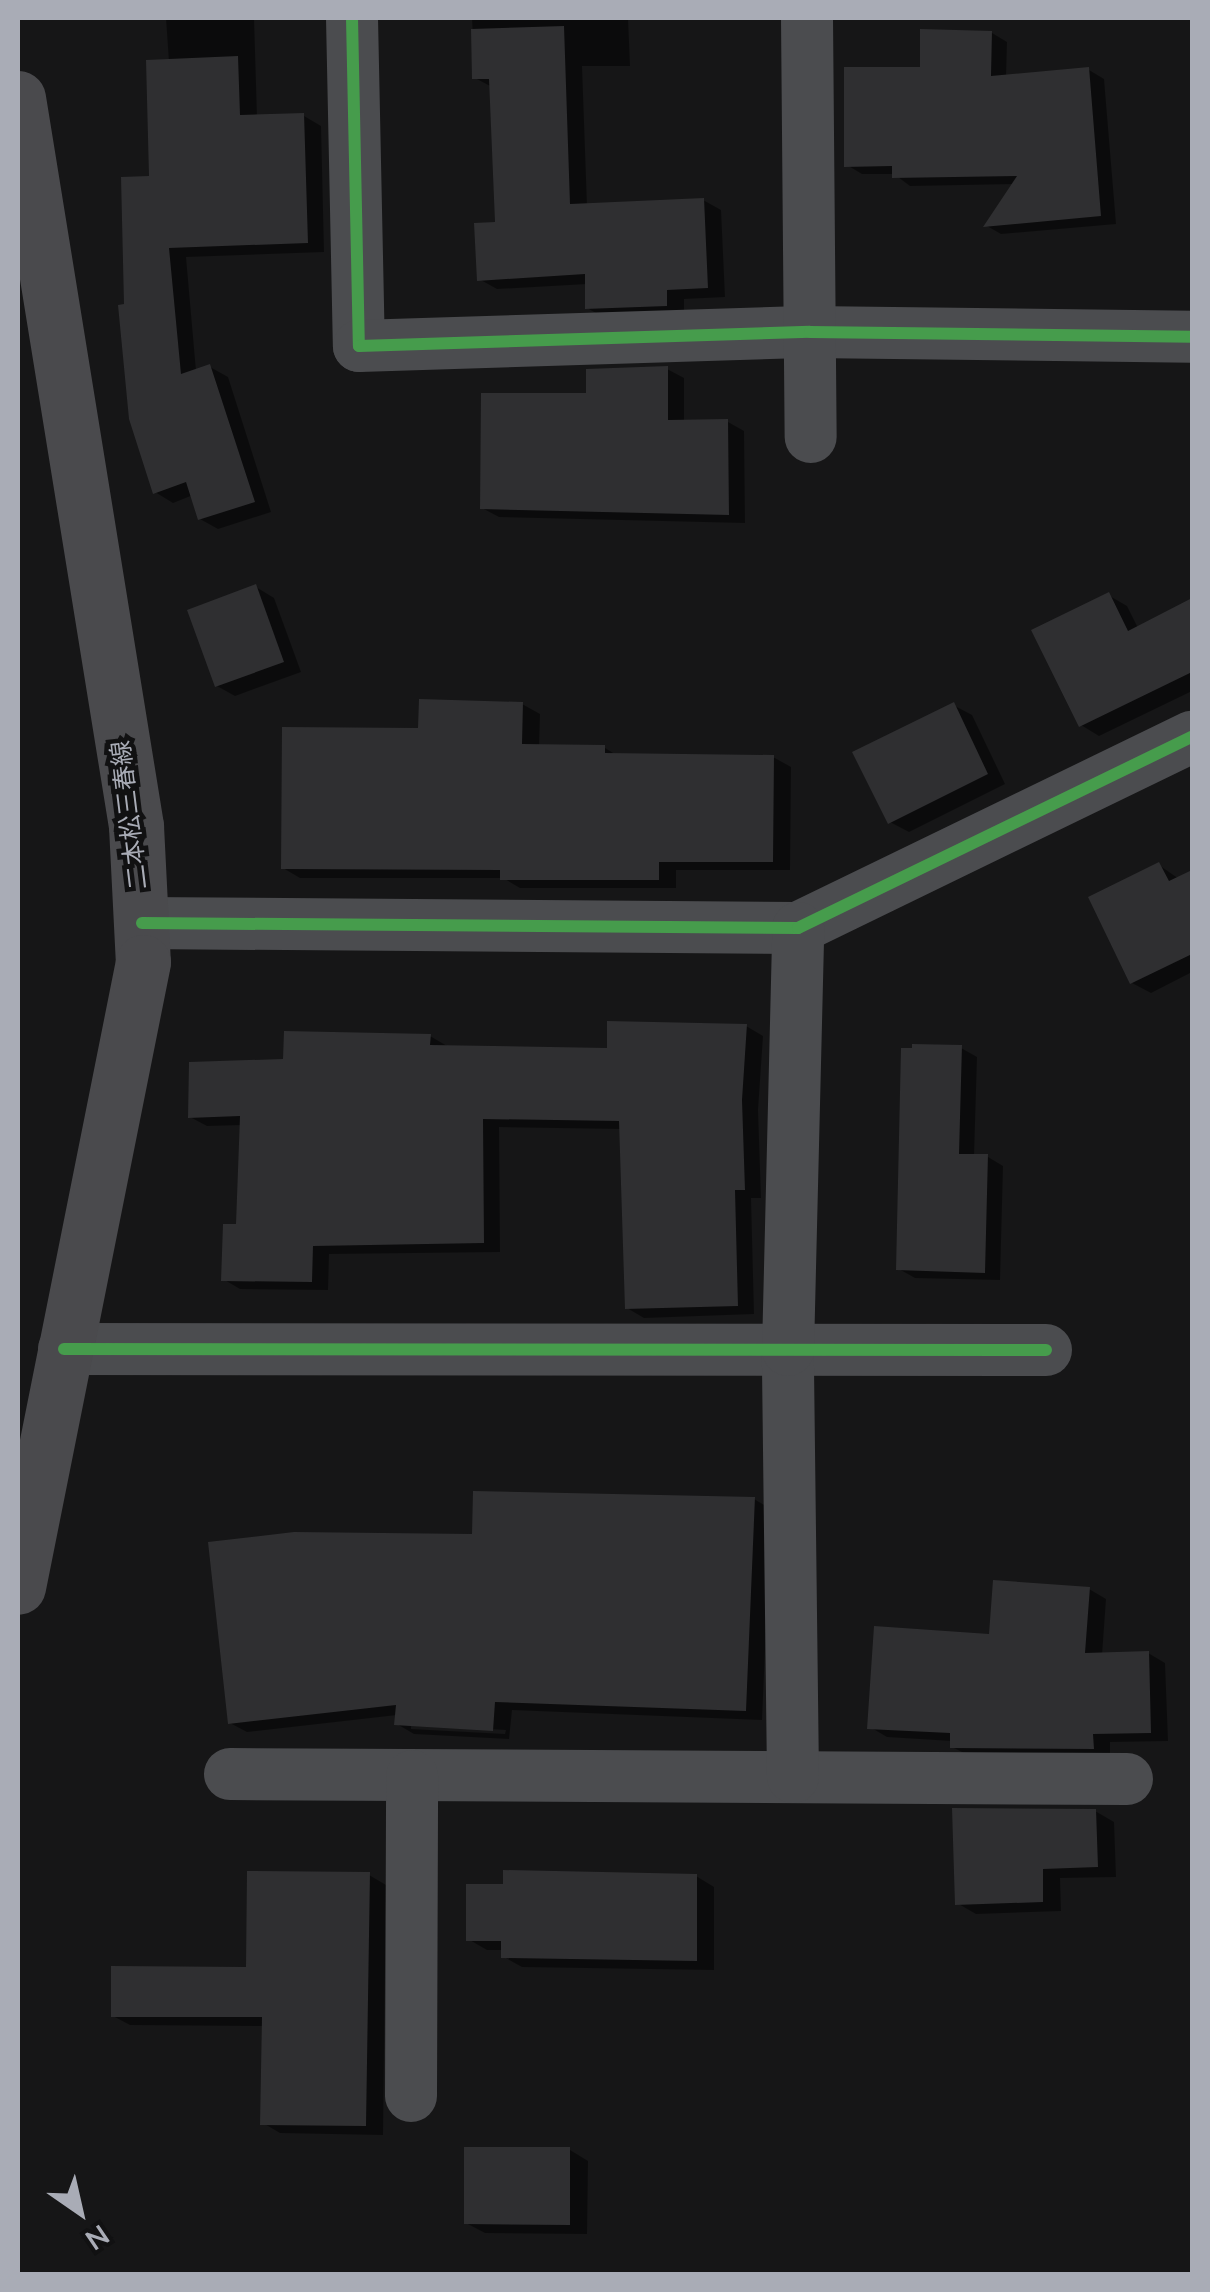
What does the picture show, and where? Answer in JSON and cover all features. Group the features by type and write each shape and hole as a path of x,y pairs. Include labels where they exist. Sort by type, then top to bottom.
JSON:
{"main road":[{"name":"二本松三春線","path":"18,98 136,826 143,962 18,1587"}],"street":[{"path":"352,18 359,346 810,332 1192,338"},
{"path":"808,18 811,438"},
{"path":"142,923 798,928 1192,737"},
{"path":"793,1777 788,1350 798,928"},
{"path":"64,1349 1046,1350"},
{"path":"230,1774 1127,1779"},
{"path":"411,2096 412,1776"}],"building":[{"path":"564,26 570,204 704,198 708,288 667,290 667,306 585,309 585,274 477,281 474,223 495,222 489,79 472,79 471,29"},
{"path":"920,29 992,31 991,76 1089,67 1101,216 983,227 1017,176 892,178 892,166 844,167 844,67 920,67"},
{"path":"238,56 240,115 304,113 308,243 169,248 181,374 210,364 255,502 198,520 186,482 153,494 129,419 118,305 124,304 121,177 149,176 146,60"},
{"path":"668,366 668,420 728,419 729,515 480,509 481,393 586,393 586,369"},
{"path":"256,584 284,662 215,687 187,610"},
{"path":"1109,592 1128,631 1192,598 1192,672 1079,727 1031,630"},
{"path":"419,699 523,702 522,744 605,745 605,753 774,755 773,862 659,862 659,880 500,880 500,870 281,869 282,727 418,728"},
{"path":"954,702 988,774 888,824 852,752"},
{"path":"1159,862 1169,881 1192,870 1192,954 1130,984 1088,897"},
{"path":"607,1021 747,1024 742,1100 745,1190 735,1190 738,1306 625,1309 619,1121 483,1119 484,1243 313,1246 312,1282 221,1281 223,1224 236,1224 240,1116 188,1118 189,1062 283,1059 284,1031 431,1034 430,1045 607,1048"},
{"path":"912,1044 962,1045 959,1154 988,1154 985,1273 896,1270 901,1048 912,1048"},
{"path":"473,1491 755,1497 746,1711 495,1702 493,1731 394,1725 396,1705 228,1724 208,1542 294,1532 472,1534"},
{"path":"993,1580 1090,1587 1085,1653 1149,1651 1151,1733 1093,1734 1094,1749 950,1748 950,1733 867,1729 874,1626 989,1634"},
{"path":"952,1808 1096,1809 1098,1867 1043,1869 1043,1902 955,1905"},
{"path":"503,1870 697,1874 697,1961 501,1958 501,1941 466,1941 466,1884 503,1884"},
{"path":"247,1871 370,1872 366,2126 260,2125 262,2017 111,2017 111,1966 246,1967"},
{"path":"464,2147 570,2147 570,2225 464,2224"}],"cycle path":[{"path":"352,18 359,346 810,332 1192,337"},
{"path":"142,923 798,928 1192,737"},
{"path":"64,1349 1046,1350"}]}
